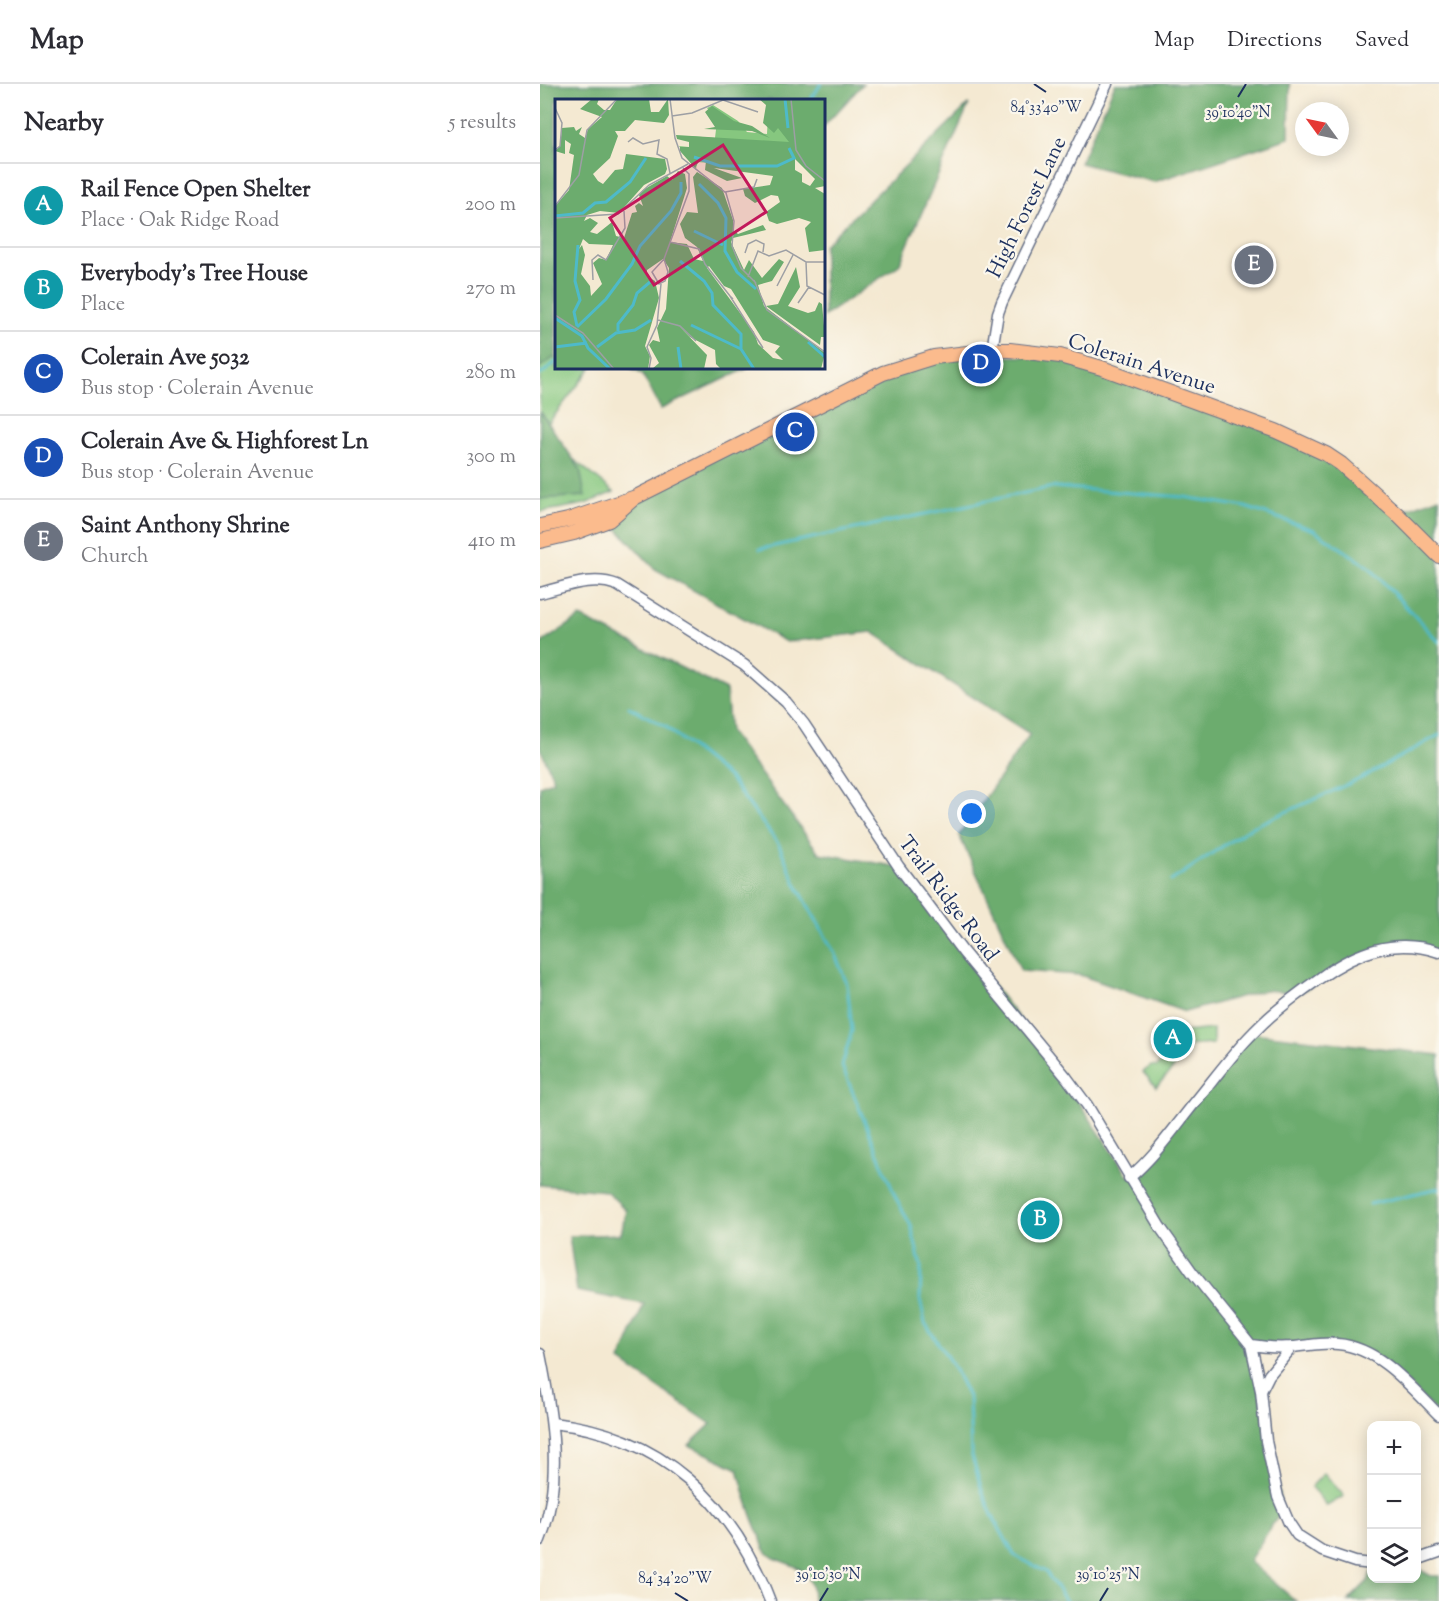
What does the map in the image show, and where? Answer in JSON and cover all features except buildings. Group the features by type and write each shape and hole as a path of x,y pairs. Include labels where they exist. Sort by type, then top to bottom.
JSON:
{"main road":[{"name":"Colerain Avenue","path":"540,526 568,520 636,497 883,373 934,357 1010,350 1060,356 1102,368 1276,431 1326,454 1341,464 1397,514 1439,556"},
{"name":"Colerain Avenue","path":"540,541 574,533 609,520 636,497"}],"street":[{"name":"High Forest Lane","path":"992,350 1002,302 1107,84"},
{"name":"Trail Ridge Road","path":"540,593 582,582 608,582 617,585 744,665 786,702 804,724 899,867 963,952 1080,1096 1160,1227 1192,1272 1251,1345 1261,1391 1266,1441 1278,1497 1297,1535 1322,1551 1367,1564"},
{"path":"1129,1178 1152,1157 1253,1033 1299,993 1340,964 1364,952 1398,946 1417,946 1439,951"},
{"path":"1251,1345 1293,1347 1339,1344 1370,1354 1393,1371 1439,1415"},
{"path":"1261,1391 1269,1375 1293,1347"},
{"path":"540,1354 552,1423 554,1456 551,1502 546,1526 540,1540"},
{"path":"552,1423 576,1425 627,1443 648,1452 688,1479 706,1495 736,1531 756,1568 770,1601"},
{"path":"1421,1558 1439,1552"}],"green space":[{"path":"540,84 555,99 555,369 590,369 541,433 614,492 585,504 540,512"},
{"path":"540,84 863,84 825,125 825,99 555,99 555,357 540,367"},
{"path":"1115,84 1290,84 1289,138 1154,182 1080,163"},
{"path":"969,104 899,265 825,315 825,244"},
{"path":"1060,356 1307,445 1397,513 1439,497 1439,952 1380,948 1299,993 1265,990 1185,1012 1080,975 1021,971 959,835 1030,734 872,632 786,642 655,569 609,520 636,497 883,373 934,357"},
{"path":"632,369 746,369 661,409 642,374"},
{"path":"540,411 580,469 585,496 540,499"},
{"path":"580,617 726,690 730,732 819,853 899,867 1041,1046 1129,1177 1253,1033 1439,1055 1439,1415 1405,1381 1357,1349 1251,1345 1282,1510 1249,1561 1296,1601 813,1601 807,1576 801,1570 770,1555 764,1548 747,1503 738,1469 689,1445 711,1424 620,1361 644,1304 577,1291 569,1236 621,1234 626,1210 606,1191 540,1185 540,786 554,780 540,748 540,644"},
{"path":"1213,1029 1213,1044 1186,1046 1185,1032"},
{"path":"1166,1054 1178,1063 1156,1087 1143,1072 1151,1066 1157,1067"},
{"path":"1324,1473 1344,1496 1327,1506 1311,1487"},
{"path":"1421,1570 1431,1576 1439,1576 1439,1601 1348,1601 1367,1582 1421,1583"}],"waterway":[{"path":"811,99 821,84"},
{"path":"540,375 555,363"},
{"path":"760,549 1053,487 1184,497 1245,507 1314,530 1369,567 1439,642"},
{"path":"629,707 665,726 730,779 779,845 796,884 834,952 847,984 852,1030 842,1066 896,1198 911,1226 921,1267 920,1299 925,1323 953,1366 969,1399 971,1452 982,1491 1014,1555 1046,1572 1066,1601"},
{"path":"1171,881 1250,828 1362,778 1439,735"},
{"path":"1370,1204 1439,1188"}],"place":[{"name":"Saint Anthony Shrine","path":"1254,265"},
{"name":"Colerain Ave & Highforest Ln","path":"981,364"},
{"name":"Colerain Ave 5032","path":"795,432"},
{"name":"Rail Fence Open Shelter","path":"1173,1039"},
{"name":"Everybody's Tree House","path":"1040,1220"}]}
